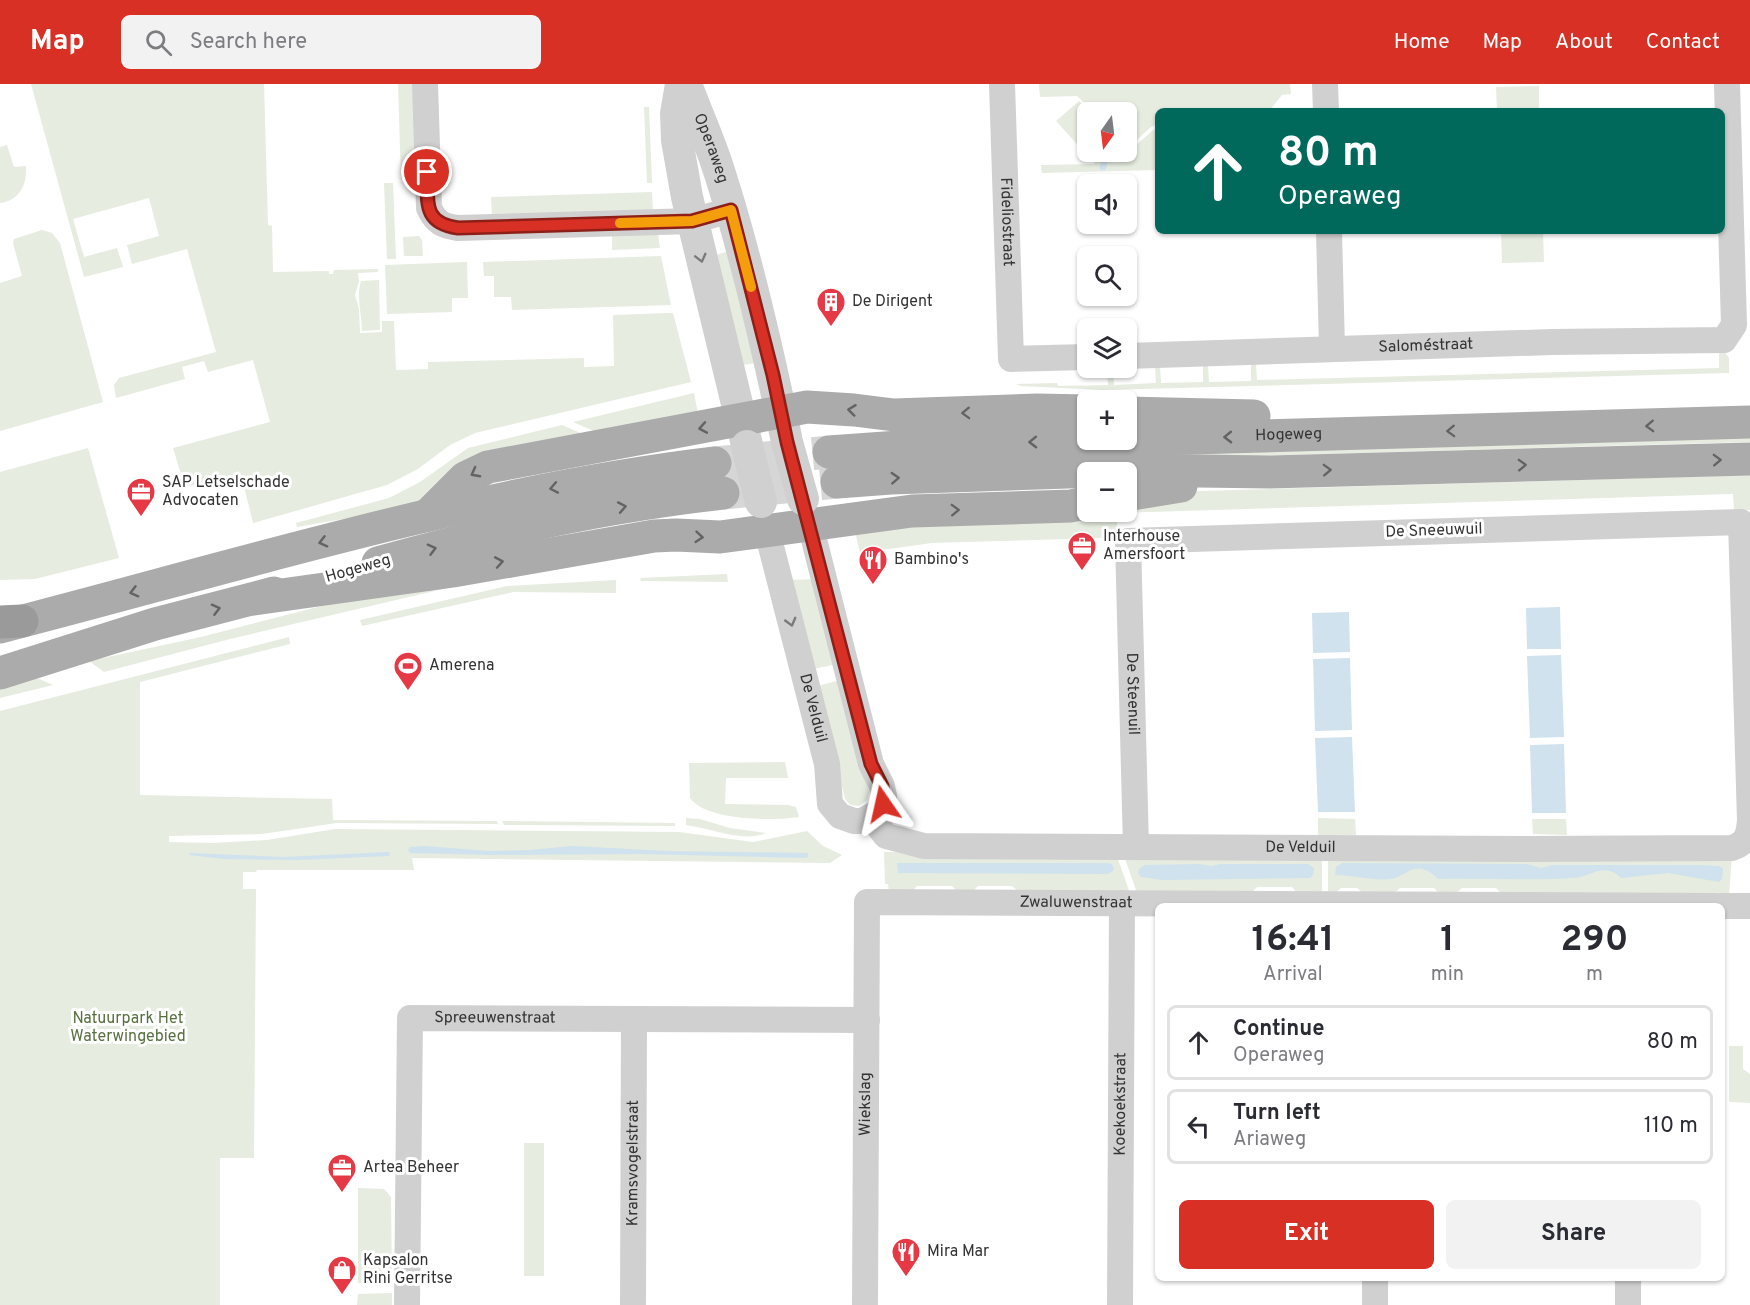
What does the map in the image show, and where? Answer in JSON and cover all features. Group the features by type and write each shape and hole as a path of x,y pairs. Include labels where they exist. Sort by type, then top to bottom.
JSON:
{"main road":[{"path":"428,515 465,478 480,469 784,427 807,407 894,415 1077,411"},
{"path":"1137,412 1287,417 1349,434"},
{"name":"Hogeweg","path":"1750,422 913,446 833,467 891,478 1128,470 1269,472 1750,459"},
{"path":"1137,493 1269,472"},
{"name":"Hogeweg","path":"0,673 155,624 254,599 399,557 509,529 657,500 719,478 611,477 428,515 7,623"},
{"path":"254,599 453,571 654,536 676,535 706,538 764,517 806,511 912,511 1077,505"}],"street":[{"path":"425,84 428,199 429,208 438,224 458,228 692,221 731,210"},
{"name":"Operaweg","path":"681,84 676,114 677,140 692,221 777,565"},
{"name":"Operaweg","path":"686,84 720,172 731,210 871,764 882,786 883,804 871,818"},
{"name":"Fideliostraat","path":"1002,84 1011,359 1077,357"},
{"path":"1325,84 1326,108"},
{"path":"1726,149 1727,84"},
{"name":"Saloméstraat","path":"1137,356 1332,348 1724,340 1734,326 1726,149"},
{"path":"1329,234 1332,348"},
{"name":"De Sneeuwuil","path":"1128,541 1741,522 1750,820 1748,835 1739,846"},
{"name":"De Steenuil","path":"1128,541 1136,847"},
{"name":"De Velduil","path":"777,565 827,764 831,804 840,816 847,819 862,821 871,818 886,837 924,846 1721,850 1739,846"},
{"name":"Zwaluwenstraat","path":"867,902 1155,903"},
{"name":"Wiekslag","path":"865,1305 867,902"},
{"name":"Koekoekstraat","path":"1120,1305 1122,903"},
{"path":"1725,906 1750,906"},
{"name":"Spreeuwenstraat","path":"407,1305 410,1018 867,1020"},
{"name":"Kramsvogelstraat","path":"633,1305 634,1019"},
{"path":"1375,1281 1375,1305"},
{"path":"1628,1281 1628,1305"}],"green space":[{"path":"31,84 264,84 268,225 272,226 273,272 329,271 329,274 333,274 334,270 378,269 378,272 358,273 359,281 355,295 359,309 360,333 382,332 382,321 394,321 396,370 428,369 428,362 584,358 584,367 614,366 613,315 673,313 691,382 475,433 450,445 418,469 387,485 253,523 241,474 185,487 173,448 270,422 253,360 208,372 204,361 182,367 185,379 116,398 114,385 119,378 216,352 187,249 132,264 127,245 159,236 149,198 73,219 84,257 117,248 123,267 84,277"},
{"path":"398,84 415,84 417,178 401,179"},
{"path":"1039,84 1290,84 1291,94 1282,95 1271,108 1155,108 1155,125 1137,140 1137,102 1083,102 1077,96 1040,97"},
{"path":"1539,86 1539,108 1497,108 1496,87"},
{"path":"1077,103 1077,144 1056,121"},
{"path":"644,107 649,107 652,183 647,183"},
{"path":"1155,130 1155,170 1042,173 1041,165 1095,164 1093,162 1117,162 1115,164 1137,162 1137,144"},
{"path":"7,145 14,167 26,166 26,173 21,190 17,195 13,199 0,203 0,147"},
{"path":"384,183 393,183 396,259 387,259"},
{"path":"652,192 653,212 492,217 491,197"},
{"path":"42,230 52,233 60,243 103,402 0,431 0,283 22,276 13,243 14,239"},
{"path":"658,232 660,248 612,250 612,235"},
{"path":"1501,234 1543,234 1544,262 1502,263"},
{"path":"419,236 422,240 423,256 404,256 403,237"},
{"path":"733,250 762,362 737,366 709,257"},
{"path":"661,256 671,305 512,310 511,297 494,297 494,276 484,276 483,262"},
{"path":"467,262 468,298 452,298 452,312 387,314 385,265"},
{"path":"379,280 380,330 362,331 359,300 361,281"},
{"path":"1719,350 1724,351 1729,358 1729,373 1103,390 1016,384 1108,385 1108,378 1114,378 1114,385 1156,383 1155,367 1160,367 1161,383 1203,382 1203,366 1208,365 1209,382 1251,381 1251,364 1256,364 1257,380 1719,368"},
{"path":"694,393 699,418 605,436 573,422"},
{"path":"562,425 592,438 413,507 297,527 296,523 389,498 420,482 468,448"},
{"path":"1750,434 1750,442 1110,460 1108,454"},
{"path":"88,448 119,558 35,579 0,580 0,472"},
{"path":"1750,475 1750,510 1734,511 1733,494 1137,512 1137,500 1199,491"},
{"path":"1077,513 1077,522 1117,522 1117,533 1105,538 932,543 860,553 854,527"},
{"path":"727,574 728,582 641,581 640,578"},
{"path":"490,578 230,639 104,672 89,661 201,637 341,601"},
{"path":"815,579 837,664 813,669 790,580"},
{"path":"616,580 616,593 513,592 362,626 360,620 507,586"},
{"name":"Natuurpark Het Waterwingebied","path":"289,637 290,644 140,682 140,795 332,799 333,820 497,821 498,824 337,823 262,834 169,836 169,842 213,843 267,840 335,829 679,832 753,842 807,831 823,846 842,855 830,863 412,858 414,870 257,870 256,872 243,872 243,889 256,889 254,1158 220,1158 220,1305 0,1305 0,711"},
{"path":"35,677 53,685 0,698 0,684"},
{"path":"841,680 869,792 867,800 859,806 850,805 845,799 817,686"},
{"path":"785,762 788,778 726,778 725,804 788,805 796,807 799,817 741,818 710,811 698,806 690,798 689,763"},
{"path":"686,818 766,833 757,836 737,836 686,825"},
{"path":"1318,818 1355,819 1356,835 1318,835"},
{"path":"1532,819 1566,819 1567,835 1533,834"},
{"path":"502,821 675,823 675,826 504,825"},
{"path":"884,852 1116,854 1130,893 1019,892 1012,886 978,886 972,892 958,892 952,886 917,886 912,892 889,892 888,884 885,884"},
{"path":"1123,853 1322,854 1322,894 1297,893 1292,887 1257,887 1251,893 1137,893"},
{"path":"1328,854 1732,856 1729,896 1502,894 1496,888 1462,888 1455,894 1440,894 1434,888 1400,888 1393,894 1364,894 1357,888 1341,888 1335,893 1328,894"},
{"path":"1729,1046 1743,1046 1743,1069 1750,1074 1750,1103 1729,1101"},
{"path":"524,1143 544,1143 544,1276 524,1276"},
{"path":"358,1188 384,1189 391,1197 392,1283 358,1283"},
{"path":"392,1293 392,1305 357,1305 358,1294"}],"water":[{"path":"1560,607 1561,649 1527,649 1526,608"},
{"path":"1349,612 1350,652 1313,653 1312,613"},
{"path":"1561,655 1564,737 1530,738 1527,656"},
{"path":"1350,658 1352,730 1315,731 1313,659"},
{"path":"1352,737 1355,812 1318,812 1315,738"},
{"path":"1564,744 1566,813 1532,813 1530,745"},
{"path":"573,846 667,851 808,853 808,857 640,854 491,855 410,853 408,850 410,847 489,851"},
{"path":"388,852 389,856 298,860 224,859 189,855 190,853 284,857"},
{"path":"897,863 1108,863 1112,864 1114,869 1108,874 898,873"},
{"path":"1342,863 1526,864 1541,868 1553,865 1696,865 1723,868 1722,879 1719,882 1668,873 1621,878 1615,873 1603,870 1574,878 1438,879 1428,871 1417,869 1391,879 1370,879 1335,875 1336,867"},
{"path":"1200,864 1211,866 1308,864 1314,868 1310,878 1162,880 1141,877 1138,873 1145,865"}],"waterway":[{"path":"1103,167 1104,162"}],"tunnel":[{"path":"715,463 829,452"},
{"path":"723,493 837,482"}],"slow traffic":[{"path":"620,223 692,221 731,210 751,287"}],"place":[{"name":"De Dirigent","path":"831,328"},
{"name":"SAP Letselschade Advocaten","path":"141,518"},
{"name":"Interhouse Amersfoort","path":"1082,572"},
{"name":"Bambino's","path":"873,586"},
{"name":"Amerena","path":"408,692"},
{"name":"Artea Beheer","path":"342,1194"},
{"name":"Mira Mar","path":"906,1278"},
{"name":"Kapsalon Rini Gerritse","path":"342,1296"}],"route":[{"path":"427,172 429,208 438,224 447,227 692,221 731,210 773,375 787,442 871,764 882,786 883,804"}]}
